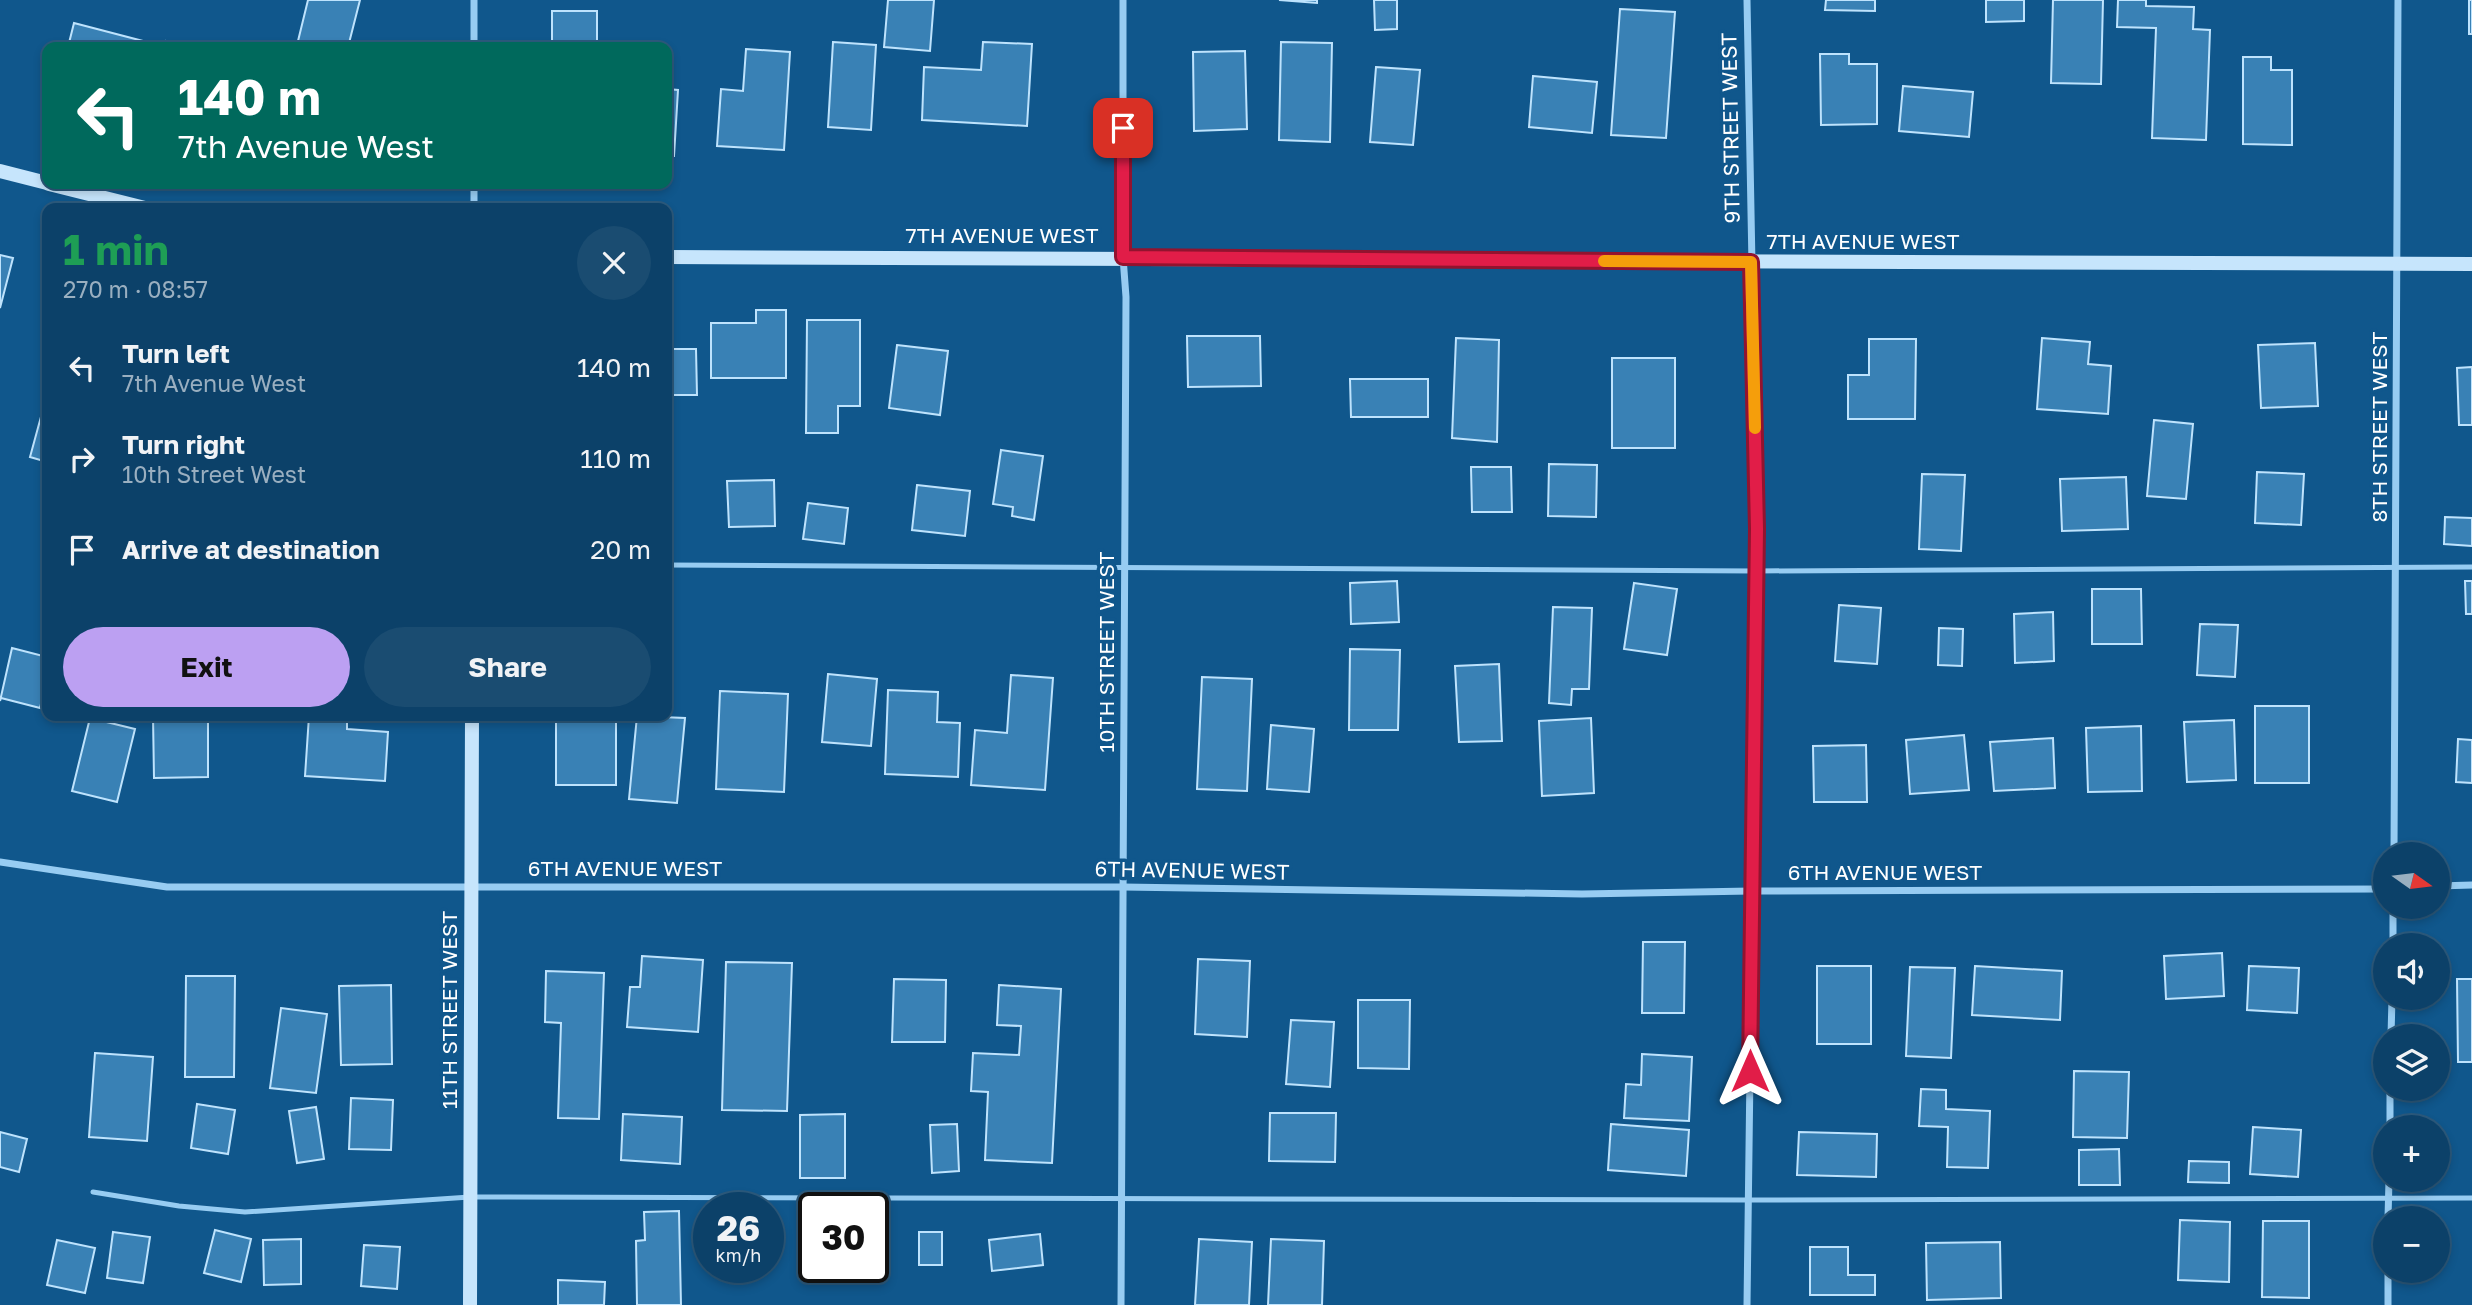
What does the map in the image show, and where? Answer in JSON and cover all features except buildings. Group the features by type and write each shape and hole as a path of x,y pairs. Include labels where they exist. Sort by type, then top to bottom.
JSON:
{"street":[{"path":"474,0 474,42"},
{"name":"10TH STREET WEST","path":"1121,1305 1126,297 1123,257 1123,0"},
{"name":"9TH STREET WEST","path":"1746,0 1756,571 1747,1305"},
{"name":"8TH STREET WEST","path":"2394,842 2398,0"},
{"path":"0,171 42,182"},
{"path":"68,189 125,203"},
{"name":"7TH AVENUE WEST","path":"672,257 2472,264"},
{"name":"11TH STREET WEST","path":"470,1305 472,721"},
{"name":"6TH AVENUE WEST","path":"0,862 167,887 1123,887 1582,894 2373,889"},
{"path":"2450,886 2472,885"},
{"path":"2388,1192 2388,1206"},
{"path":"2388,1283 2388,1305"}],"lane":[{"path":"672,565 1756,571 2472,567"},
{"path":"93,1192 179,1206 245,1212 470,1197 1749,1200 2472,1198"}],"slow traffic":[{"path":"1604,261 1751,262 1755,428"}],"route":[{"path":"1123,128 1123,257 1751,262 1757,529 1750,1071"}]}
